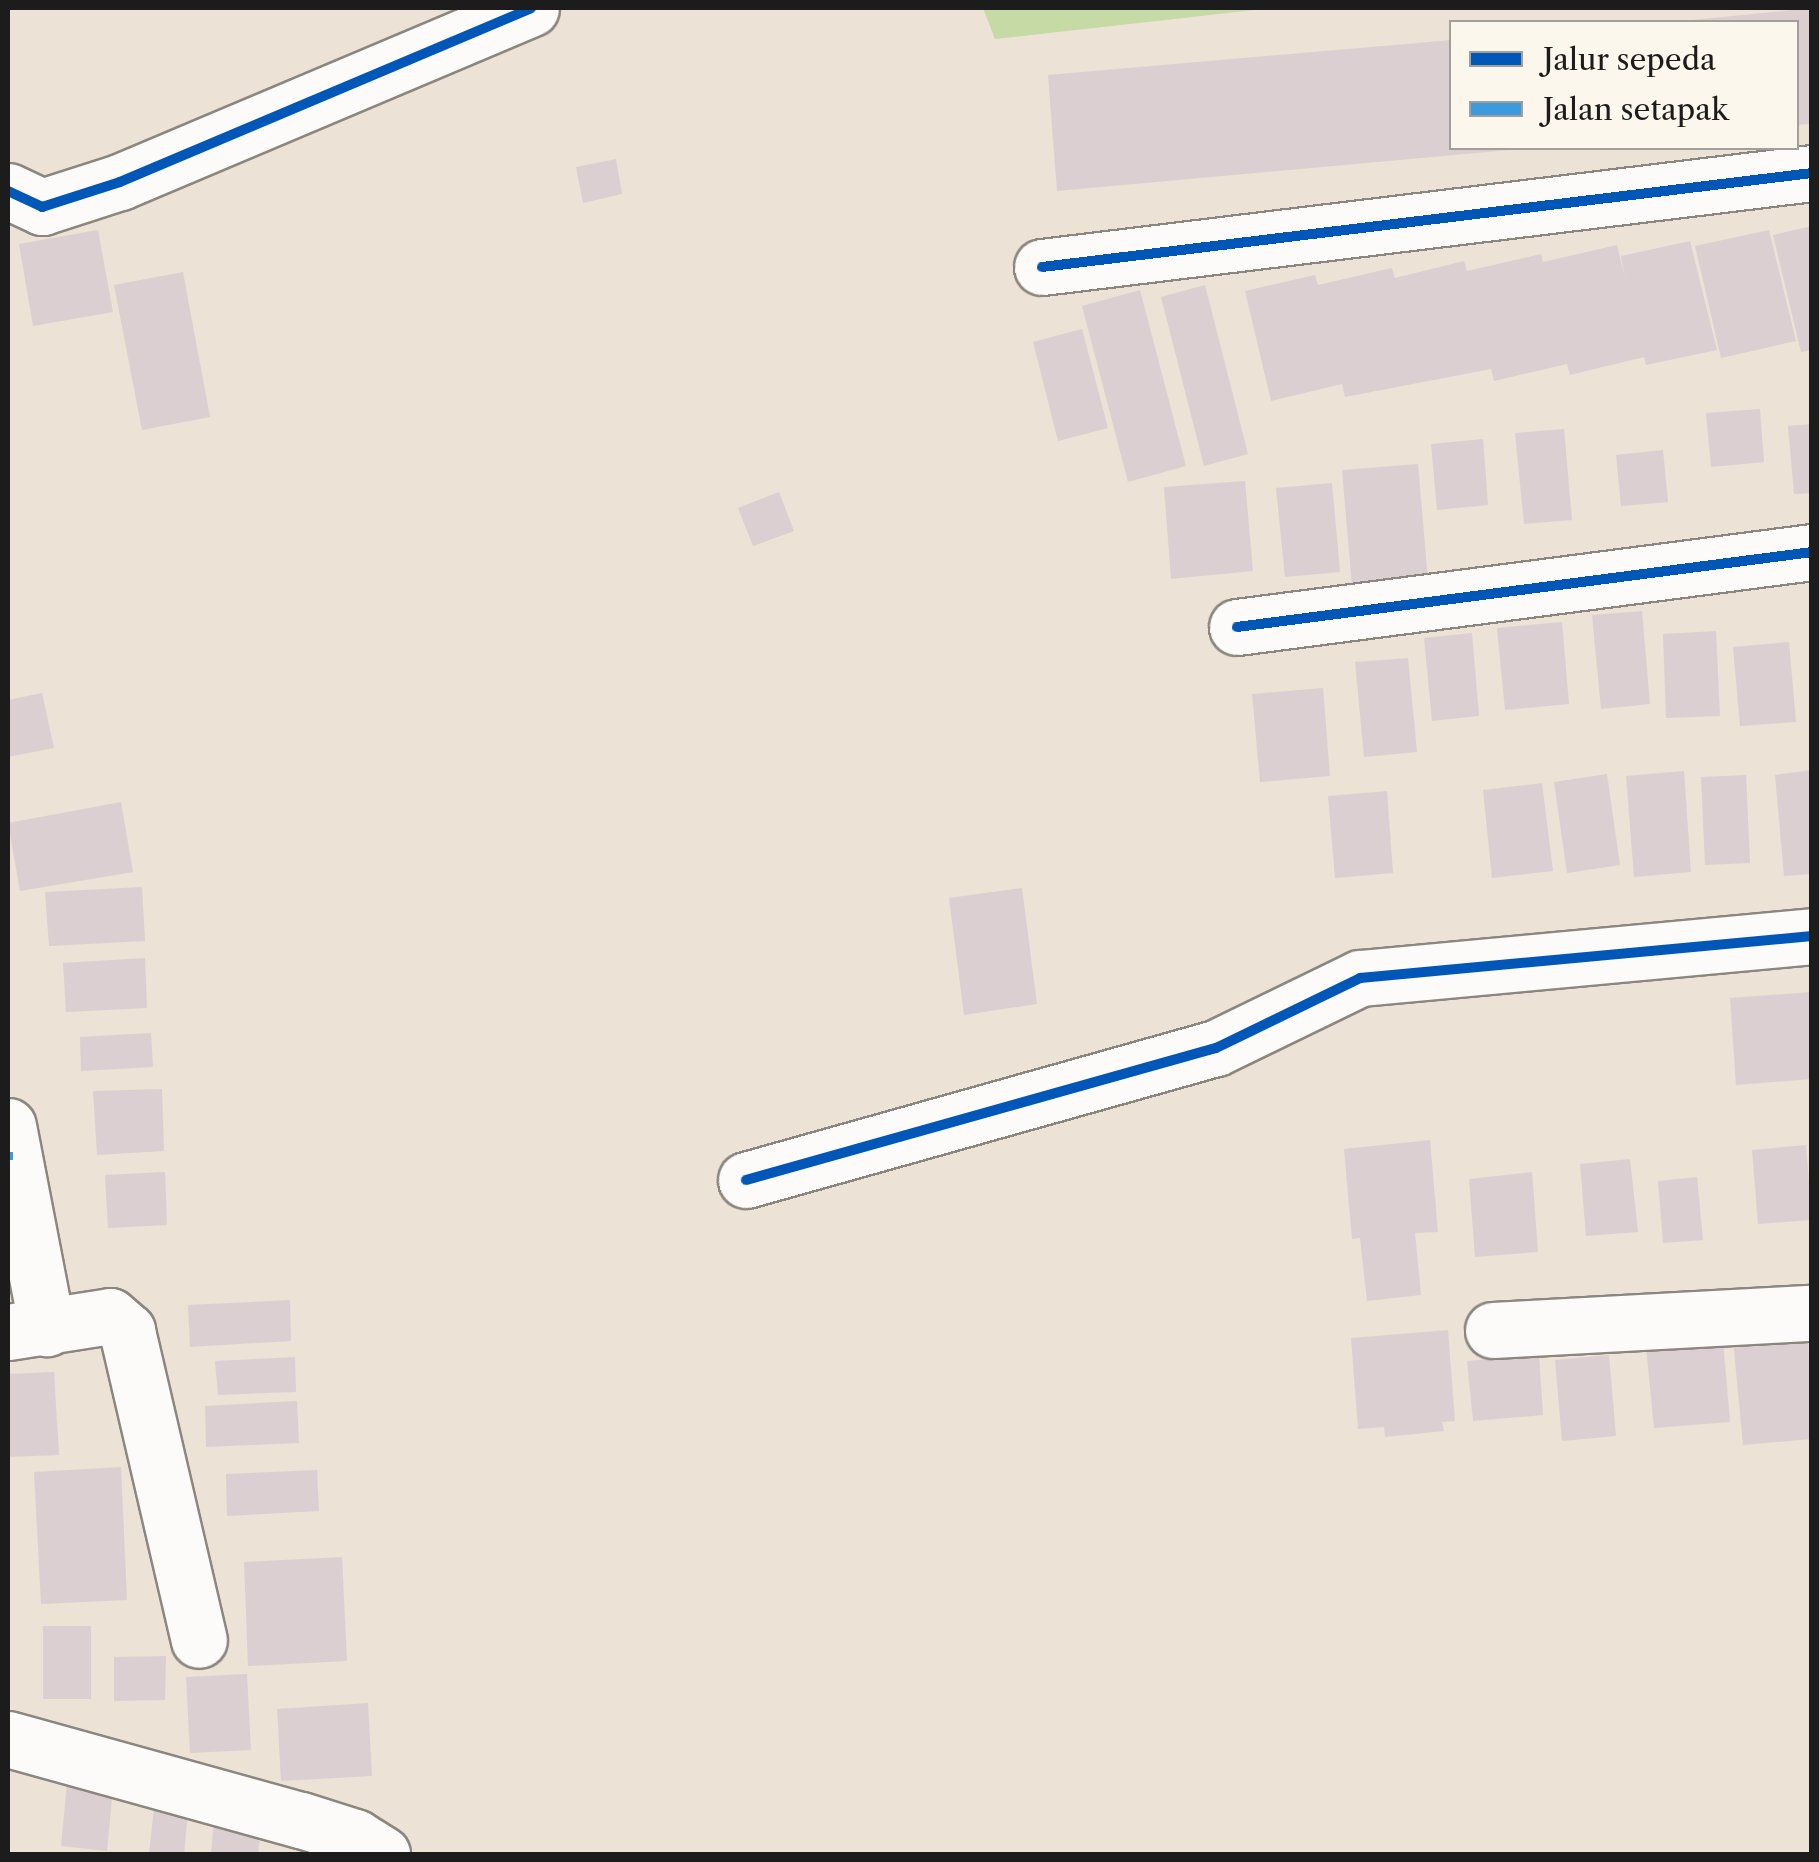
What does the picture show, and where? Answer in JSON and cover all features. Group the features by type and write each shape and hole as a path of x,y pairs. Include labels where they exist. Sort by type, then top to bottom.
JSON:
{"street":[{"path":"8,191 42,206 120,182 530,8"},
{"path":"1042,268 1812,173"},
{"path":"1237,627 1812,552"},
{"path":"746,1180 1216,1048 1360,978 1812,936"},
{"path":"8,1126 27,1330 110,1316 126,1332 198,1640"},
{"path":"1494,1330 1812,1313"},
{"path":"8,1740 302,1820 356,1837 382,1854"}],"green space":[{"path":"983,8 1272,8 995,39"}],"building":[{"path":"1812,8 1812,124 1799,125 1799,20 1693,20"},
{"path":"1449,40 1449,150 1509,150 1057,191 1048,75"},
{"path":"616,159 622,194 583,203 576,167"},
{"path":"1812,226 1812,350 1801,352 1773,235"},
{"path":"98,230 113,312 33,326 19,244"},
{"path":"1769,230 1796,341 1721,358 1695,246"},
{"path":"1690,241 1717,350 1646,365 1644,357 1570,375 1567,364 1494,381 1491,369 1345,397 1342,384 1271,401 1245,291 1315,275 1318,285 1392,268 1395,278 1464,261 1467,271 1541,254 1543,262 1617,245 1625,278 1621,256"},
{"path":"183,272 210,417 142,430 114,285"},
{"path":"1205,285 1248,454 1204,466 1161,297"},
{"path":"1140,290 1186,466 1128,482 1082,306"},
{"path":"1082,329 1108,428 1058,441 1033,342"},
{"path":"1760,409 1764,462 1711,467 1706,413"},
{"path":"1812,424 1812,493 1794,494 1788,426"},
{"path":"1564,429 1572,520 1524,524 1515,433"},
{"path":"1483,439 1488,505 1437,510 1431,444"},
{"path":"1663,450 1668,502 1621,506 1616,455"},
{"path":"1418,464 1428,580 1352,586 1342,470"},
{"path":"1245,481 1253,571 1171,579 1164,487"},
{"path":"1332,483 1340,572 1285,577 1276,488"},
{"path":"779,492 794,531 753,546 738,508"},
{"path":"1642,611 1650,704 1601,709 1592,615"},
{"path":"1562,622 1569,704 1505,710 1497,628"},
{"path":"1716,631 1720,716 1666,718 1663,634"},
{"path":"1472,633 1479,716 1432,721 1424,638"},
{"path":"1789,642 1796,722 1740,726 1733,647"},
{"path":"1408,658 1417,752 1364,757 1355,662"},
{"path":"1323,688 1330,776 1260,782 1252,694"},
{"path":"42,693 54,748 8,757 8,700"},
{"path":"1812,770 1812,874 1784,876 1775,775"},
{"path":"1684,771 1691,872 1634,877 1626,776"},
{"path":"1607,774 1620,865 1567,873 1554,782"},
{"path":"1746,775 1750,863 1705,865 1701,777"},
{"path":"1542,783 1553,871 1492,878 1483,790"},
{"path":"1387,791 1393,873 1335,878 1328,796"},
{"path":"121,802 133,872 20,891 8,823"},
{"path":"142,887 145,941 49,946 45,892"},
{"path":"1022,888 1037,1004 964,1015 949,898"},
{"path":"145,958 147,1008 66,1012 63,963"},
{"path":"1812,992 1812,1079 1736,1085 1730,998"},
{"path":"151,1033 153,1067 81,1071 80,1037"},
{"path":"162,1089 164,1151 97,1155 93,1091"},
{"path":"1430,1140 1438,1232 1415,1233 1421,1295 1367,1301 1360,1238 1352,1239 1344,1149"},
{"path":"1806,1145 1812,1220 1758,1224 1752,1150"},
{"path":"1630,1159 1638,1232 1586,1236 1580,1164"},
{"path":"165,1172 167,1225 108,1228 105,1175"},
{"path":"1532,1172 1538,1252 1475,1257 1469,1179"},
{"path":"1697,1177 1703,1240 1663,1243 1658,1181"},
{"path":"290,1300 291,1341 190,1347 188,1305"},
{"path":"1448,1330 1455,1421 1442,1422 1444,1431 1385,1437 1384,1427 1358,1429 1351,1338"},
{"path":"1808,1334 1812,1439 1743,1445 1733,1340"},
{"path":"1723,1340 1730,1422 1654,1428 1646,1347"},
{"path":"1539,1355 1543,1415 1473,1421 1467,1361"},
{"path":"1609,1355 1616,1436 1562,1441 1555,1360"},
{"path":"295,1357 296,1392 218,1395 215,1361"},
{"path":"54,1372 59,1455 8,1457 8,1374"},
{"path":"297,1401 299,1443 206,1447 205,1406"},
{"path":"121,1467 127,1600 41,1604 34,1472"},
{"path":"317,1470 319,1511 227,1516 226,1474"},
{"path":"342,1557 347,1661 248,1666 244,1562"},
{"path":"43,1626 91,1626 91,1699 43,1699"},
{"path":"166,1656 165,1700 114,1701 114,1657"},
{"path":"247,1674 251,1750 190,1753 186,1677"},
{"path":"368,1703 372,1776 281,1781 277,1709"},
{"path":"68,1773 114,1778 107,1851 61,1846"},
{"path":"155,1798 189,1802 184,1854 149,1854"},
{"path":"215,1809 262,1814 258,1854 211,1854"}],"marked path":[{"path":"8,1156 13,1156"}],"cycle path":[{"path":"8,191 42,207 120,182 531,8"},
{"path":"1042,267 1812,173"},
{"path":"1237,627 1812,552"},
{"path":"746,1180 1216,1048 1360,978 1812,936"}]}
